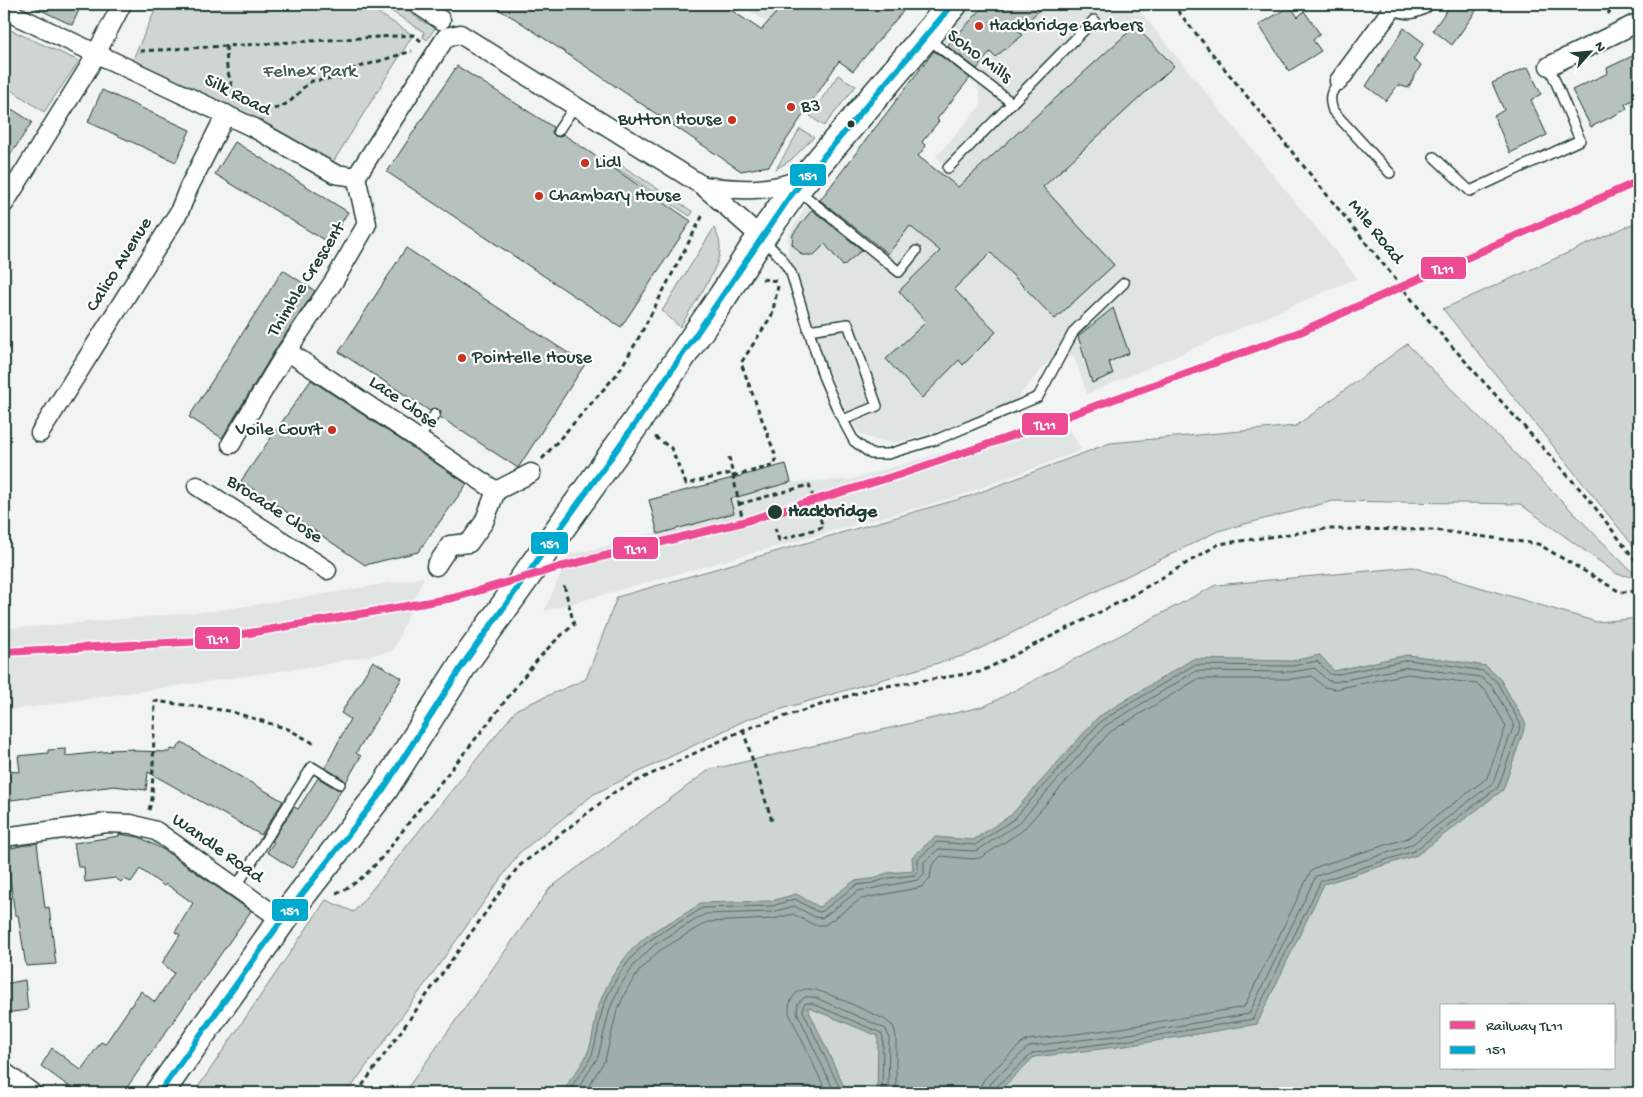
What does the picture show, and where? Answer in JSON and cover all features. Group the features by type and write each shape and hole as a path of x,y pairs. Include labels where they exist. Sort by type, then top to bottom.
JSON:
{"main road":[{"path":"159,1093 282,920 383,790 464,663 723,296 761,237 803,182 953,4"}],"street":[{"path":"4,204 98,53 122,4"},
{"path":"417,4 441,20"},
{"path":"1339,81 1394,4 1410,10 1424,4"},
{"name":"Silk Road","path":"4,10 226,114 335,174 356,177"},
{"path":"1549,66 1639,22"},
{"path":"356,177 443,40 452,35 460,34 708,190 761,237"},
{"name":"Calico Avenue","path":"40,433 179,212 189,187 226,114"},
{"name":"Thimble Crescent","path":"230,444 287,351 334,282 367,224 356,177"},
{"path":"708,190 756,190 803,182"},
{"name":"Lace Close","path":"287,351 496,490"},
{"path":"436,566 450,545 469,543 484,522 496,490 531,473"},
{"name":"Brocade Close","path":"198,486 326,570"},
{"name":"Wandle Road","path":"4,837 107,823 131,824 145,827 156,831 282,920"},
{"path":"4,1072 32,1093"}],"lane":[{"name":"Soho Mills","path":"948,168 1094,20"},
{"name":"Soho Mills","path":"926,37 1012,103"},
{"path":"1434,158 1470,190 1580,140 1549,66"},
{"path":"1339,81 1331,94 1330,101 1333,111 1390,173"},
{"path":"558,131 575,106"},
{"path":"803,182 899,272 916,251"},
{"path":"761,237 791,273 823,376 854,441 871,454 888,454 938,439 1038,396 1074,332 1124,283"},
{"path":"808,330 848,324 876,406 843,420"},
{"path":"419,439 435,414"},
{"path":"236,887 312,767 340,784"}],"path":[{"name":"Mile Road","path":"1172,4 1431,323 1587,497 1639,564"},
{"path":"137,51 413,36 436,52"},
{"path":"252,127 261,110 273,110 288,103 308,83 316,80 335,80 353,69 411,52 420,40"},
{"path":"226,46 227,69 235,98"},
{"path":"531,473 618,373 637,341 708,190"},
{"path":"650,434 671,448 686,484 776,465 776,457 741,363 772,314 779,281 769,279"},
{"path":"729,457 742,517"},
{"path":"739,504 809,485 823,527 779,540 775,528"},
{"path":"357,1093 518,867 616,791 743,730 873,688 980,672 1126,599 1218,544 1326,529 1434,530 1538,544 1620,592 1639,591"},
{"path":"332,894 356,883 366,874 396,839 525,675 557,638 574,625 564,585"},
{"path":"145,827 152,799 155,700 229,711 288,729 315,744"},
{"path":"743,730 773,824"}],"shaded area":[{"path":"739,4 793,4 774,27"},
{"path":"975,4 1134,4 1357,278 1087,394 1074,356 1052,357 1010,407 936,432 893,443 875,440 861,434 846,411 815,339 797,275 788,253 788,236 809,201 869,251 946,166 936,157 981,105 977,81 937,41"},
{"path":"1061,418 1082,450 959,496 544,611 570,554 631,542 740,496 736,478 786,464 791,482 850,480"},
{"path":"424,577 393,651 321,665 4,711 4,628 213,611"}],"green space":[{"name":"Felnex Park","path":"158,4 364,4 413,35 333,162 253,119 132,61"},
{"path":"380,4 397,4 425,23 435,22 437,25 427,40 423,37 424,32"},
{"path":"4,27 79,61 44,112 4,85"},
{"path":"838,75 856,86 824,126 810,116"},
{"path":"800,129 814,137 791,160 776,169"},
{"path":"615,161 693,212 690,216 611,165"},
{"path":"1639,221 1639,553 1443,309"},
{"path":"714,228 720,247 716,266 680,327 662,311"},
{"path":"1407,344 1638,578 1617,574 1520,504 1333,501 1218,531 969,654 748,719 594,794 519,853 347,1093 194,1093 326,900 354,912 517,709 586,679 617,597 970,496 1110,443 1296,426"},
{"path":"1412,567 1597,622 1639,618 1639,1093 404,1093 550,888 709,770 985,706 1216,585"}],"water":[{"path":"1320,655 1334,671 1407,655 1486,666 1500,679 1526,724 1503,790 1417,855 1324,884 1257,1024 1125,1046 1034,1057 997,1093 877,1093 878,1036 807,1007 847,1093 563,1093 587,1054 599,1005 618,967 639,942 700,903 771,901 796,894 819,907 854,881 871,879 887,873 913,871 912,857 935,837 973,840 1011,815 1098,717 1193,659 1292,661"}],"building":[{"path":"28,4 82,4 72,25"},
{"name":"Button House","path":"489,4 722,4 761,30 784,4 909,4 853,71 839,61 769,166 741,171 517,20"},
{"path":"986,4 1046,4 1018,30 1023,35 995,57 990,52 977,69 947,46"},
{"path":"1451,4 1481,4 1452,45 1433,30"},
{"path":"1290,6 1298,17 1304,11 1320,34 1313,40 1321,51 1289,71 1259,25"},
{"path":"1135,26 1174,66 1043,187 1114,265 1055,319 991,253 954,289 996,332 963,365 959,360 922,398 886,359 926,322 899,291 940,251 910,226 888,254 820,200 934,51 970,78 937,119 939,121 922,142 926,146 918,156 958,187"},
{"path":"1404,28 1424,43 1413,60 1421,65 1408,88 1398,85 1386,101 1366,86"},
{"path":"1639,53 1639,97 1625,104 1627,109 1591,127 1572,90 1608,73 1607,68"},
{"name":"Chambary House","path":"457,66 553,127 552,133 555,136 560,137 563,134 691,221 621,327 387,172"},
{"path":"1528,67 1541,94 1531,100 1547,135 1510,153 1494,116 1504,110 1492,83"},
{"path":"102,90 190,130 176,162 88,122"},
{"path":"4,104 32,122 4,165"},
{"path":"235,142 348,212 329,243 215,174"},
{"path":"812,210 862,250 843,266 825,244 814,255 802,255 792,244 793,234"},
{"name":"Pointelle House","path":"406,248 585,364 518,468 440,417 441,412 438,409 433,408 430,411 339,352"},
{"path":"283,270 315,291 278,345 222,438 189,417"},
{"path":"1113,308 1129,353 1109,362 1113,374 1092,383 1078,336"},
{"name":"Voile Court","path":"311,380 467,484 418,552 365,565 241,481"},
{"path":"786,464 791,482 730,499 734,513 658,534 649,500"},
{"path":"373,661 402,678 356,753 361,756 346,782 325,768 350,719 341,713"},
{"path":"182,742 283,801 261,835 148,772 146,790 114,786 4,801 4,771 20,772 18,756 48,753 48,750 66,749 66,756 134,749 134,751 169,752 171,749 176,750"},
{"path":"318,778 341,790 292,868 267,852 294,807 298,809"},
{"path":"119,834 139,837 164,850 251,911 123,1093 78,1093 41,1066 52,1048 81,1070 101,1042 105,1044 141,991 155,1002 174,973 162,963 180,935 175,932 193,903 140,869 131,882 124,879 121,882 115,878 85,882 84,867 78,867 74,843 119,836"},
{"path":"37,843 45,908 49,907 56,964 26,966 18,915 15,915 6,849"},
{"path":"25,980 28,1010 4,1013 4,984"}],"rail line":[{"name":"TL11","path":"4,652 203,641 453,598 560,567 743,522 901,474 1300,332 1639,181"}],"transit line":[{"name":"151","path":"159,1093 282,920 383,790 464,663 635,424 791,195 953,4"}],"place":[{"name":"Hackbridge Barbers","path":"979,26"},
{"name":"B3","path":"791,107"},
{"name":"Button House","path":"732,120"},
{"name":"Lidl","path":"585,163"},
{"name":"Chambary House","path":"539,196"},
{"name":"Pointelle House","path":"462,358"},
{"name":"Voile Court","path":"332,430"},
{"name":"Hackbridge","path":"775,512"}]}
